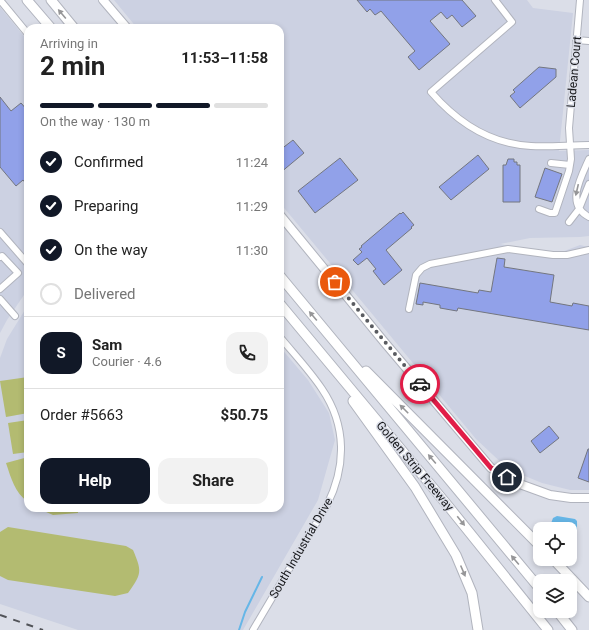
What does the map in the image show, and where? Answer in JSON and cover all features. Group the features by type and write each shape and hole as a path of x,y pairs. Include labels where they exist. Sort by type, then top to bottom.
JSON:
{"highway":[{"path":"27,0 47,24"},
{"path":"51,0 71,24"},
{"name":"Golden Strip Freeway","path":"284,281 533,581"},
{"name":"Golden Strip Freeway","path":"284,309 449,507 548,630"},
{"path":"326,331 533,539"},
{"path":"310,341 415,487 456,555 472,593 478,630"},
{"path":"560,566 589,597"},
{"path":"563,618 572,630"}],"main road":[{"path":"103,0 124,24"},
{"path":"284,220 491,468 517,483 544,493 571,498 589,498"}],"street":[{"path":"0,0 24,29"},
{"path":"495,0 512,22 431,92 449,112 465,124 499,141 532,147 589,144"},
{"name":"Ladean Court","path":"539,209 550,213 555,213 569,171 569,128 580,0"},
{"path":"576,40 589,41"},
{"path":"589,160 584,168 576,191 576,201 579,209 584,215 589,217"},
{"path":"551,163 570,165"},
{"path":"569,222 579,209 589,184"},
{"path":"0,232 24,260"},
{"path":"409,309 416,275 422,268 430,264 508,249 553,255 567,255 589,250"},
{"path":"0,289 18,274 2,258 15,250"},
{"path":"0,299 14,316"},
{"name":"South Industrial Drive","path":"252,630 327,505 334,490 340,470 340,435 332,408 320,386 284,342"}],"shaded area":[{"path":"114,0 527,0 533,8 573,13 559,151 589,150 589,236 530,238 500,244 554,255 580,245 589,247 589,490 570,490 542,483 508,469 476,439 284,208 284,24 134,24"},
{"path":"0,7 24,36 24,295 0,333"},
{"path":"24,311 24,512 284,512 284,352 308,380 329,413 335,440 318,500 243,630 78,630 0,604 0,358 7,339"}],"green space":[{"path":"24,378 24,414 6,417 0,381"},
{"path":"24,421 24,453 13,454 8,423"},
{"path":"24,458 24,498 17,490 6,463"},
{"path":"46,512 78,512 78,513 53,515"},
{"path":"8,527 126,546 133,550 136,557 139,568 138,577 128,593 115,596 8,580 0,576 0,532"}],"water":[{"path":"557,516 575,519 577,522 552,522 553,518"}],"building":[{"path":"357,0 462,0 476,16 462,27 452,15 447,19 441,12 430,21 450,44 419,70 408,57 415,51 381,11 375,15 370,9 367,12"},
{"path":"539,67 556,69 556,77 520,108 510,96 515,92 513,90"},
{"path":"0,97 11,111 21,103 24,106 24,181 23,180 16,186 0,167"},
{"path":"293,140 304,153 284,170 284,147"},
{"path":"478,155 489,169 451,200 439,187"},
{"path":"340,158 358,180 315,213 298,191"},
{"path":"508,159 514,159 514,162 517,162 517,165 520,165 520,202 503,202 503,165 506,165"},
{"path":"545,168 562,174 552,202 535,197"},
{"path":"403,212 414,225 386,250 402,270 384,285 373,271 376,269 367,258 358,265 353,260 362,252 359,249 362,247 361,246"},
{"path":"497,258 505,259 504,267 554,275 550,302 572,306 573,303 589,306 589,330 458,308 457,311 440,308 440,305 423,302 423,305 416,304 420,283 478,293 479,290 491,292"},
{"path":"549,426 559,438 540,453 531,441"},
{"path":"589,449 589,482 578,478"}],"waterway":[{"path":"239,630 245,612 262,577"}],"railway":[{"path":"0,615 43,630"}],"way so far":[{"path":"335,282 420,384"}],"route":[{"path":"420,384 491,468 507,477"}]}
